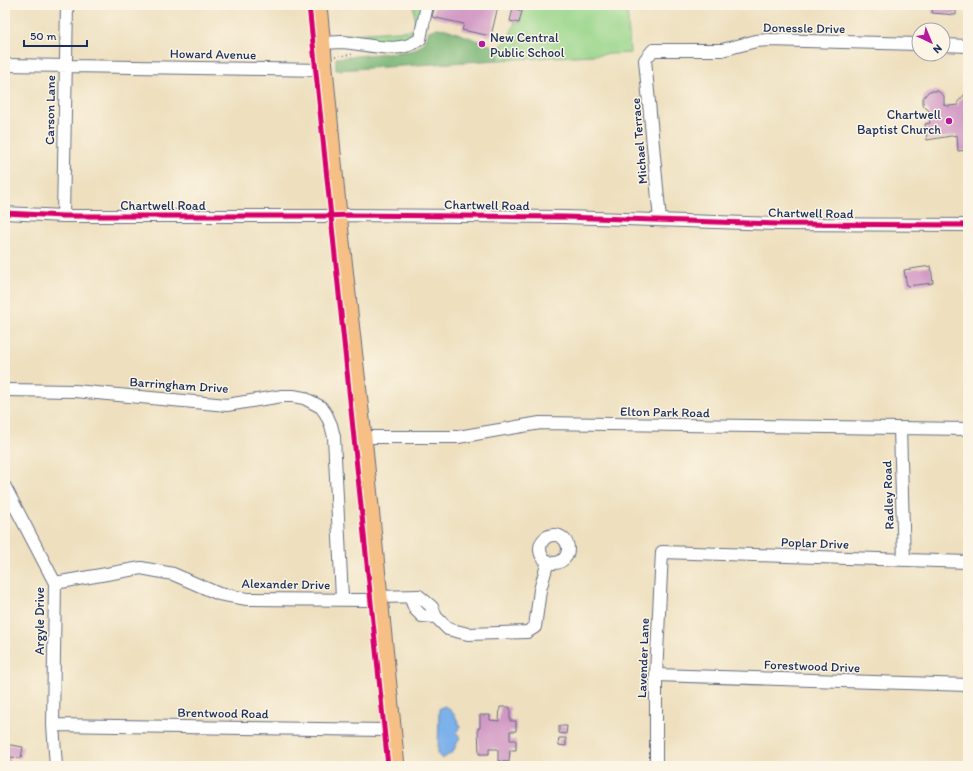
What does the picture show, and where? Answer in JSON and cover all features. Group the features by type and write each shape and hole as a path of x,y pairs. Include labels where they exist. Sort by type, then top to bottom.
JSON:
{"main road":[{"path":"319,5 339,215 364,437 378,597 397,766"}],"street":[{"name":"Carson Lane","path":"63,216 67,5"},
{"path":"322,43 340,42 381,47 410,45 420,39 427,5"},
{"name":"Donessle Drive","path":"645,60 654,50 722,50 756,41 768,40 911,44"},
{"path":"951,45 968,46"},
{"name":"Michael Terrace","path":"645,60 660,220"},
{"name":"Howard Avenue","path":"5,65 325,70"},
{"name":"Chartwell Road","path":"5,214 63,216 339,215 660,220 777,224 968,225"},
{"name":"Barringham Drive","path":"5,390 74,391 227,405 282,396 293,396 314,403 326,414 334,437 342,598"},
{"name":"Elton Park Road","path":"364,437 458,437 540,423 968,429"},
{"name":"Radley Road","path":"900,429 904,560"},
{"name":"Argyle Drive","path":"5,487 55,583 53,725 56,766"},
{"name":"Poplar Drive","path":"662,552 968,562"},
{"name":"Lavender Lane","path":"656,766 656,675 662,552"},
{"name":"Alexander Drive","path":"55,583 141,568 173,574 219,594 247,599 342,598 370,600 378,597 418,596 432,607 436,617 448,629 468,634 527,632 535,627 540,590 548,561"},
{"name":"Forestwood Drive","path":"656,675 968,685"},
{"name":"Brentwood Road","path":"53,725 384,730 392,728"}],"green space":[{"path":"414,5 424,5 420,28 411,41 377,43 335,35 415,30"},
{"path":"523,5 627,5 630,53 498,60 498,48 508,40 515,22 520,23"},
{"path":"437,28 446,29 498,48 498,60 336,70 336,58 410,51 418,48 425,42 429,31"}],"water":[{"path":"445,706 453,713 458,721 460,728 456,732 460,737 453,752 442,759 438,754 439,710"}],"building":[{"path":"435,5 498,6 491,36 462,30 464,24 432,17"},
{"path":"514,5 523,5 522,10 514,8"},
{"path":"933,5 956,5 956,15 932,13"},
{"path":"513,8 522,11 519,23 510,21"},
{"name":"Chartwell Baptist Church","path":"929,91 938,91 944,96 944,105 947,106 959,105 957,103 966,93 968,95 968,150 958,151 957,135 927,140 925,124 930,123 930,112 923,105 923,98"},
{"path":"931,266 933,283 907,286 904,270"},
{"path":"500,707 510,707 510,721 516,721 516,731 510,731 510,740 516,740 516,750 510,750 509,762 498,761 498,749 489,749 489,754 479,754 478,728 480,728 480,715 490,715 490,720 499,721"},
{"path":"559,726 567,726 566,734 559,733"},
{"path":"559,738 566,738 566,746 558,745"},
{"path":"5,744 23,747 21,758 10,757 9,766 5,766"}],"cycle path":[{"path":"309,5 388,766"},
{"path":"5,213 63,216 349,215 564,217 777,224 968,225"}],"place":[{"name":"New Central Public School","path":"482,44"},
{"name":"Chartwell Baptist Church","path":"949,121"}]}
